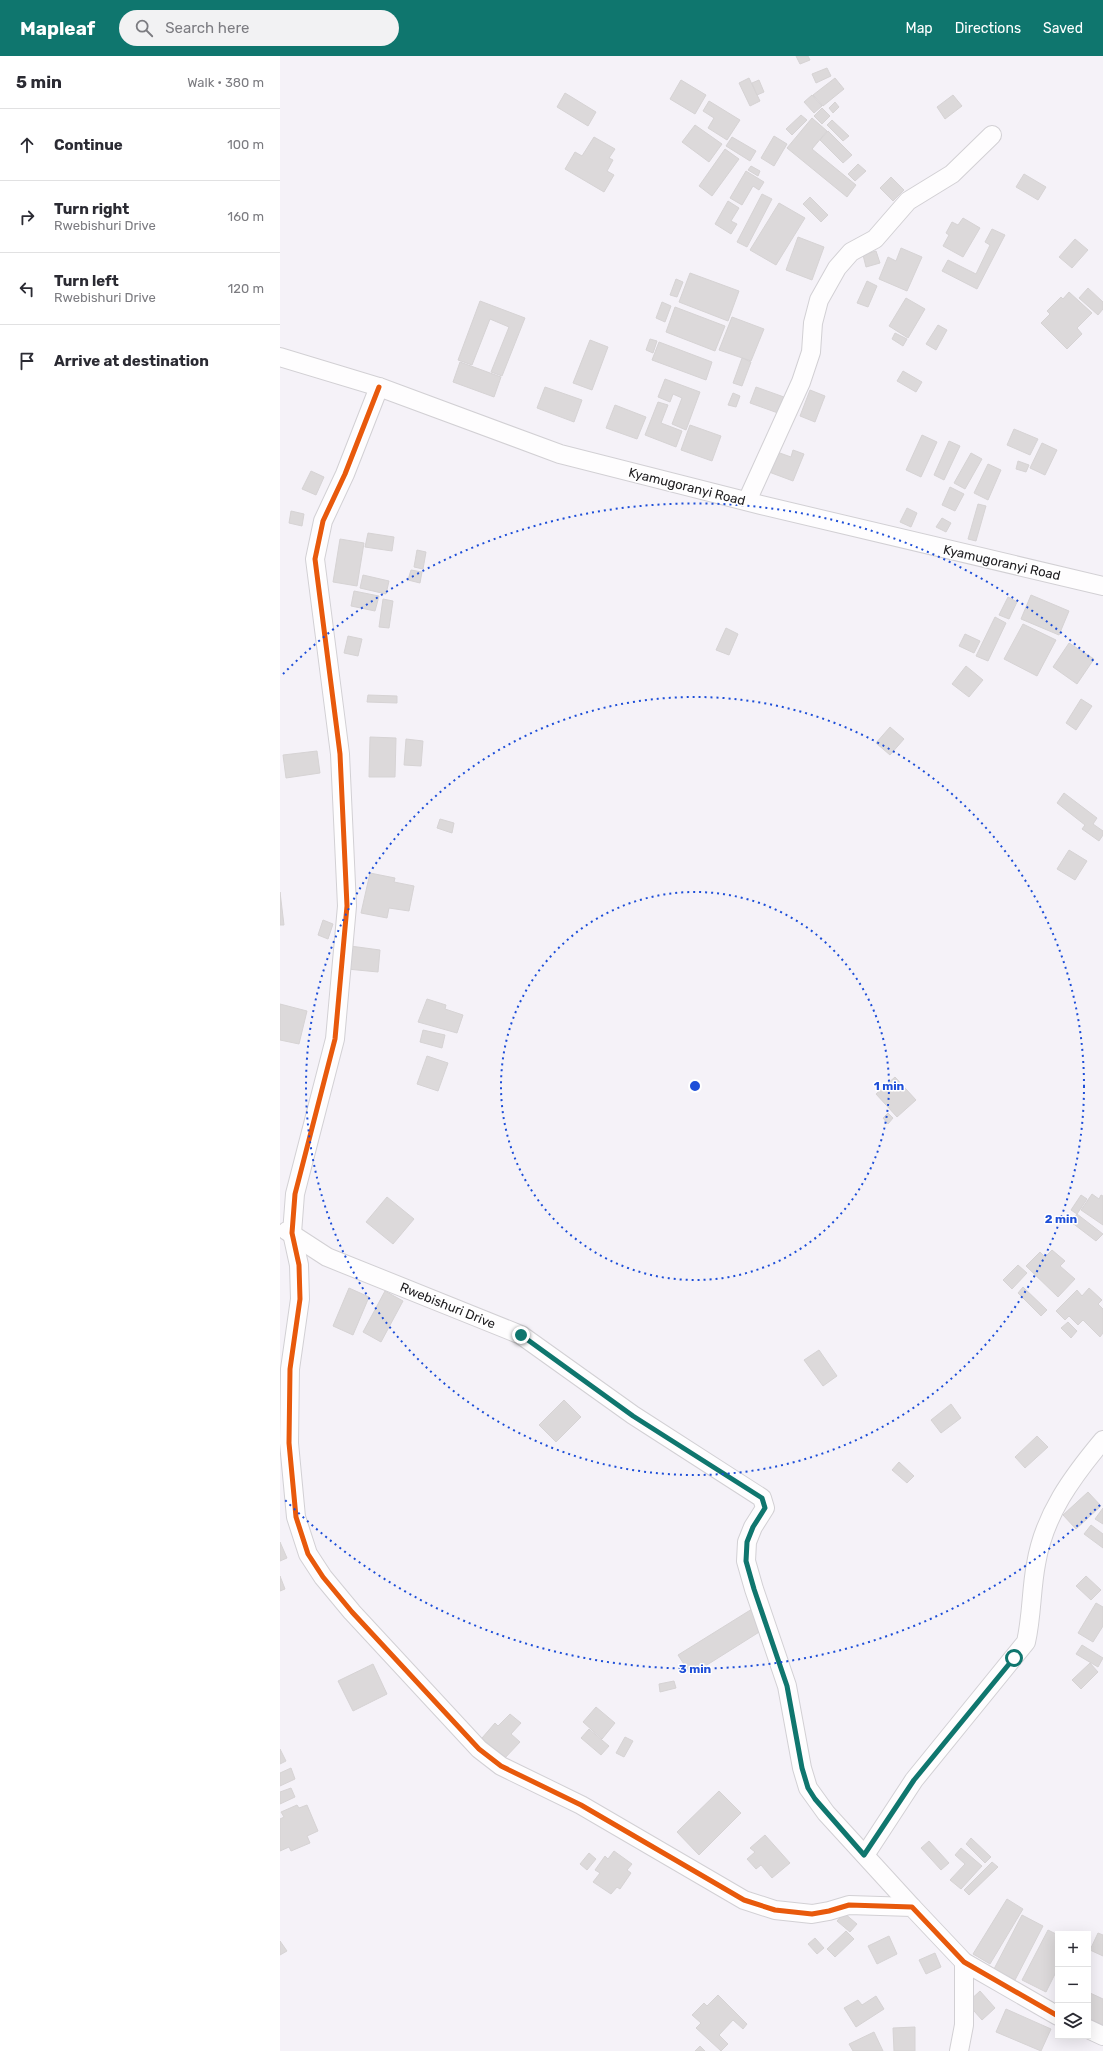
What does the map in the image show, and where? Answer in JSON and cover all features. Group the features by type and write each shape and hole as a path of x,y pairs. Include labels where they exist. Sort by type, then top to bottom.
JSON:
{"street":[{"path":"747,501 800,382 811,352 812,323 819,300 837,268 851,252 875,239 908,201 952,174 992,135"},
{"name":"Kyamugoranyi Road","path":"280,357 379,387 560,454 747,501 1103,586"},
{"path":"379,387 345,474 323,521 315,559 340,754 347,906 335,1039 286,1231 299,1265 300,1298 290,1369 288,1443 296,1517 308,1554 323,1577 352,1612 479,1749 501,1766 581,1805 744,1900 775,1910 812,1914 849,1905 912,1907"},
{"name":"Rwebishuri Drive","path":"286,1231 328,1257 521,1335 633,1416 762,1498 765,1508 753,1527 747,1542 746,1561 787,1686 802,1768 808,1788 815,1799 864,1855 964,1962 1055,2014"},
{"path":"864,1855 914,1780 1026,1642 1030,1625 1036,1564 1044,1531 1056,1504 1082,1466 1103,1440"},
{"path":"960,2051 964,2025 964,1962"},
{"path":"1091,2030 1103,2036"}],"building":[{"path":"796,56 808,56 810,60 800,64"},
{"path":"827,68 831,76 816,83 812,74"},
{"path":"749,78 760,101 750,106 739,83"},
{"path":"835,78 844,89 823,106 813,95"},
{"path":"681,80 706,95 695,114 670,99"},
{"path":"759,80 764,92 757,95 752,83"},
{"path":"565,93 596,112 588,126 557,107"},
{"path":"812,95 822,106 814,113 804,102"},
{"path":"953,95 962,106 945,119 937,107"},
{"path":"709,101 740,120 727,140 708,128 714,118 703,111"},
{"path":"835,102 839,107 833,113 829,108"},
{"path":"822,108 830,116 822,124 814,116"},
{"path":"801,115 807,120 792,135 786,129"},
{"path":"812,118 827,131 812,149 856,185 847,197 787,148"},
{"path":"832,120 849,136 843,141 827,125"},
{"path":"695,125 722,144 709,162 682,142"},
{"path":"828,131 852,155 843,163 820,140"},
{"path":"774,136 787,144 774,166 761,158"},
{"path":"594,137 615,149 609,158 613,160 607,171 614,175 604,192 565,169 575,152 582,156"},
{"path":"732,137 756,151 750,161 726,146"},
{"path":"725,149 739,159 712,196 699,186"},
{"path":"858,164 866,171 855,181 848,174"},
{"path":"751,166 760,171 758,176 748,170"},
{"path":"746,171 764,182 759,190 753,186 742,205 730,198"},
{"path":"1024,174 1046,187 1038,200 1016,187"},
{"path":"891,177 904,190 893,201 880,188"},
{"path":"762,194 772,199 747,247 737,242"},
{"path":"810,197 828,215 821,222 803,204"},
{"path":"728,201 739,208 731,221 737,224 731,234 715,224"},
{"path":"779,203 805,218 776,265 750,250"},
{"path":"963,218 980,228 963,257 943,246 949,235 946,233 952,222 958,225"},
{"path":"992,229 1005,235 977,289 942,271 948,260 976,274 990,245 985,242"},
{"path":"798,237 824,247 812,280 786,270"},
{"path":"1075,239 1088,250 1072,268 1059,257"},
{"path":"901,248 922,257 907,291 879,279 888,257 896,261"},
{"path":"876,251 880,263 866,267 863,255"},
{"path":"690,273 739,291 728,321 679,302"},
{"path":"676,279 683,282 677,297 670,295"},
{"path":"867,281 877,286 868,307 857,303"},
{"path":"1088,288 1103,302 1103,309 1098,315 1079,298"},
{"path":"1069,292 1092,313 1077,328 1082,334 1067,349 1041,323 1050,314 1047,311 1061,297 1063,299"},
{"path":"906,298 925,309 908,338 889,326"},
{"path":"480,301 525,318 502,376 491,372 509,327 490,319 472,365 458,360"},
{"path":"662,302 671,306 665,322 656,318"},
{"path":"675,307 725,326 715,351 666,332"},
{"path":"732,317 764,329 751,361 719,350"},
{"path":"938,325 947,330 936,350 926,344"},
{"path":"895,333 907,339 903,346 892,339"},
{"path":"650,339 657,341 653,353 646,350"},
{"path":"590,340 608,347 592,390 573,383"},
{"path":"659,342 712,362 706,380 652,360"},
{"path":"742,358 751,362 742,386 733,383"},
{"path":"460,362 501,377 494,397 453,382"},
{"path":"903,371 922,382 916,392 897,381"},
{"path":"665,379 700,392 686,430 672,424 682,398 673,394 670,402 658,397"},
{"path":"545,387 582,400 574,422 537,408"},
{"path":"756,387 784,397 778,413 750,403"},
{"path":"810,390 825,396 815,422 800,416"},
{"path":"733,393 740,396 736,407 728,405"},
{"path":"658,402 668,405 661,423 682,431 676,447 645,435"},
{"path":"615,405 646,417 637,439 606,428"},
{"path":"690,425 721,436 712,461 681,450"},
{"path":"1014,429 1038,439 1030,455 1007,445"},
{"path":"922,435 937,442 921,477 906,470"},
{"path":"949,441 960,446 944,480 934,475"},
{"path":"1042,443 1057,450 1045,475 1030,468"},
{"path":"793,450 804,454 793,481 769,472 777,452 791,457"},
{"path":"971,453 982,459 965,489 954,483"},
{"path":"1018,461 1029,465 1026,472 1016,469"},
{"path":"988,464 1001,470 988,500 974,493"},
{"path":"311,471 324,477 316,495 302,489"},
{"path":"950,487 964,494 955,511 942,505"},
{"path":"978,504 986,506 976,541 968,539"},
{"path":"907,508 917,513 911,527 900,522"},
{"path":"291,511 304,514 302,526 289,523"},
{"path":"942,518 951,523 946,532 936,527"},
{"path":"368,533 394,537 392,551 365,547"},
{"path":"340,539 364,543 357,586 333,582"},
{"path":"417,550 426,552 423,569 414,567"},
{"path":"411,570 422,572 420,583 408,580"},
{"path":"363,575 389,581 386,594 360,588"},
{"path":"354,591 379,596 375,611 351,606"},
{"path":"1031,595 1069,611 1059,635 1021,619"},
{"path":"1008,597 1017,602 1009,619 999,615"},
{"path":"383,599 393,601 389,628 379,627"},
{"path":"995,617 1006,623 988,661 976,656"},
{"path":"1023,624 1056,640 1037,676 1004,659"},
{"path":"726,628 738,634 729,655 716,650"},
{"path":"965,634 980,641 974,653 959,646"},
{"path":"348,636 362,639 358,656 344,653"},
{"path":"1069,643 1094,659 1077,684 1053,667"},
{"path":"966,666 983,680 969,697 952,684"},
{"path":"368,695 397,696 397,703 367,702"},
{"path":"1081,699 1092,706 1076,730 1066,723"},
{"path":"890,727 904,739 890,755 876,743"},
{"path":"370,737 396,738 395,777 369,777"},
{"path":"406,739 423,741 421,766 404,765"},
{"path":"317,751 320,773 286,778 283,755"},
{"path":"1064,793 1097,818 1093,824 1103,831 1103,835 1099,841 1082,829 1085,825 1057,803"},
{"path":"440,819 454,823 452,833 437,828"},
{"path":"1069,850 1087,861 1075,880 1057,869"},
{"path":"370,873 395,878 394,882 414,886 409,911 389,908 387,918 361,913"},
{"path":"280,892 284,925 280,925"},
{"path":"323,920 333,924 328,939 318,935"},
{"path":"350,946 380,950 378,972 347,969"},
{"path":"427,999 446,1005 445,1009 463,1015 457,1033 418,1022"},
{"path":"280,1004 307,1011 299,1044 280,1040"},
{"path":"423,1030 445,1035 442,1048 420,1042"},
{"path":"427,1056 448,1063 438,1091 417,1084"},
{"path":"895,1077 916,1100 897,1117 876,1094"},
{"path":"888,1113 893,1118 888,1124 883,1118"},
{"path":"1092,1194 1099,1199 1101,1195 1103,1196 1103,1225 1081,1210"},
{"path":"1081,1195 1087,1199 1077,1214 1071,1210"},
{"path":"387,1197 414,1219 393,1244 366,1222"},
{"path":"1077,1214 1103,1234 1096,1241 1071,1222"},
{"path":"1052,1250 1065,1261 1060,1266 1075,1279 1058,1297 1026,1266 1040,1252 1045,1257"},
{"path":"1018,1265 1027,1273 1012,1289 1003,1280"},
{"path":"1023,1287 1047,1310 1041,1316 1018,1293"},
{"path":"349,1288 369,1297 353,1335 333,1326"},
{"path":"1089,1288 1102,1300 1098,1304 1103,1309 1103,1333 1100,1337 1083,1320 1078,1325 1069,1316 1065,1320 1056,1311 1077,1290 1082,1296"},
{"path":"385,1291 403,1301 381,1342 363,1332"},
{"path":"1068,1322 1077,1331 1071,1338 1061,1328"},
{"path":"819,1350 837,1376 823,1386 804,1360"},
{"path":"564,1400 581,1417 556,1442 539,1425"},
{"path":"951,1404 961,1418 941,1433 931,1420"},
{"path":"1037,1436 1048,1447 1025,1468 1015,1457"},
{"path":"899,1462 914,1476 907,1483 892,1470"},
{"path":"1088,1492 1101,1506 1076,1529 1063,1515"},
{"path":"1103,1508 1103,1524 1095,1519"},
{"path":"1091,1525 1103,1534 1103,1548 1084,1534"},
{"path":"280,1542 287,1558 280,1561"},
{"path":"280,1576 285,1589 280,1591"},
{"path":"1086,1576 1101,1590 1091,1600 1076,1586"},
{"path":"1096,1603 1103,1607 1103,1626 1093,1642 1078,1633"},
{"path":"752,1609 764,1629 691,1675 678,1655"},
{"path":"1082,1645 1103,1658 1098,1667 1076,1654"},
{"path":"1090,1663 1098,1672 1081,1689 1072,1680"},
{"path":"373,1664 387,1694 353,1711 338,1681"},
{"path":"674,1681 676,1688 660,1692 659,1684"},
{"path":"596,1707 615,1723 602,1739 583,1722"},
{"path":"510,1714 521,1723 511,1734 520,1742 504,1759 482,1738 495,1723 498,1726"},
{"path":"589,1729 609,1746 601,1755 581,1738"},
{"path":"625,1737 633,1741 624,1757 616,1753"},
{"path":"280,1749 286,1761 280,1764"},
{"path":"291,1768 295,1779 280,1786 280,1773"},
{"path":"291,1788 295,1797 280,1804 280,1792"},
{"path":"719,1791 741,1813 699,1855 677,1832"},
{"path":"297,1805 299,1808 307,1805 318,1831 307,1836 310,1843 291,1851 289,1847 280,1851 280,1819 284,1817 281,1812"},
{"path":"765,1835 790,1863 772,1878 761,1865 756,1869 747,1859 755,1852 750,1848"},
{"path":"971,1838 991,1857 985,1863 966,1844"},
{"path":"929,1841 949,1863 941,1870 921,1848"},
{"path":"961,1848 982,1866 961,1889 950,1880 965,1864 955,1855"},
{"path":"614,1851 632,1864 627,1870 631,1873 620,1889 617,1887 611,1894 593,1882 600,1873 595,1870 605,1856 608,1859"},
{"path":"589,1853 596,1859 587,1870 580,1864"},
{"path":"992,1862 998,1867 969,1895 964,1890"},
{"path":"1007,1899 1023,1909 990,1964 973,1954"},
{"path":"844,1913 857,1924 850,1932 837,1921"},
{"path":"1022,1915 1043,1926 1015,1980 994,1969"},
{"path":"1048,1930 1055,1934 1055,1974 1046,1992 1022,1980"},
{"path":"846,1931 854,1939 835,1957 827,1949"},
{"path":"1098,1933 1103,1935 1103,1956 1091,1950"},
{"path":"889,1936 897,1954 877,1964 868,1946"},
{"path":"815,1938 824,1948 817,1954 808,1944"},
{"path":"280,1941 287,1951 280,1955"},
{"path":"935,1953 941,1967 926,1974 919,1960"},
{"path":"980,1991 995,2008 982,2020 967,2003"},
{"path":"1091,1993 1103,1999 1103,2025 1091,2019"},
{"path":"718,1995 747,2024 743,2029 733,2020 719,2035 728,2044 721,2051 696,2028 701,2023 692,2015 704,2003 707,2006"},
{"path":"876,1996 884,2009 856,2027 844,2008 858,2000 862,2005"},
{"path":"1006,2009 1051,2029 1041,2051 996,2032"},
{"path":"915,2027 915,2051 894,2051 893,2028"},
{"path":"874,2032 883,2051 853,2051 849,2044"},
{"path":"700,2046 705,2051 695,2051"}],"cycle path":[{"path":"379,387 345,474 323,521 315,559 340,754 347,906 335,1039 295,1194 292,1233 299,1265 300,1299 290,1369 289,1443 296,1517 308,1554 323,1577 352,1612 479,1749 501,1766 581,1805 744,1900 775,1910 812,1914 849,1905 912,1907 964,1962 1055,2014"}],"route":[{"path":"521,1335 633,1416 749,1488 762,1498 765,1503 765,1508 763,1514 753,1527 747,1542 746,1561 787,1686 802,1768 808,1788 815,1799 864,1855 914,1780 1014,1658"}]}
